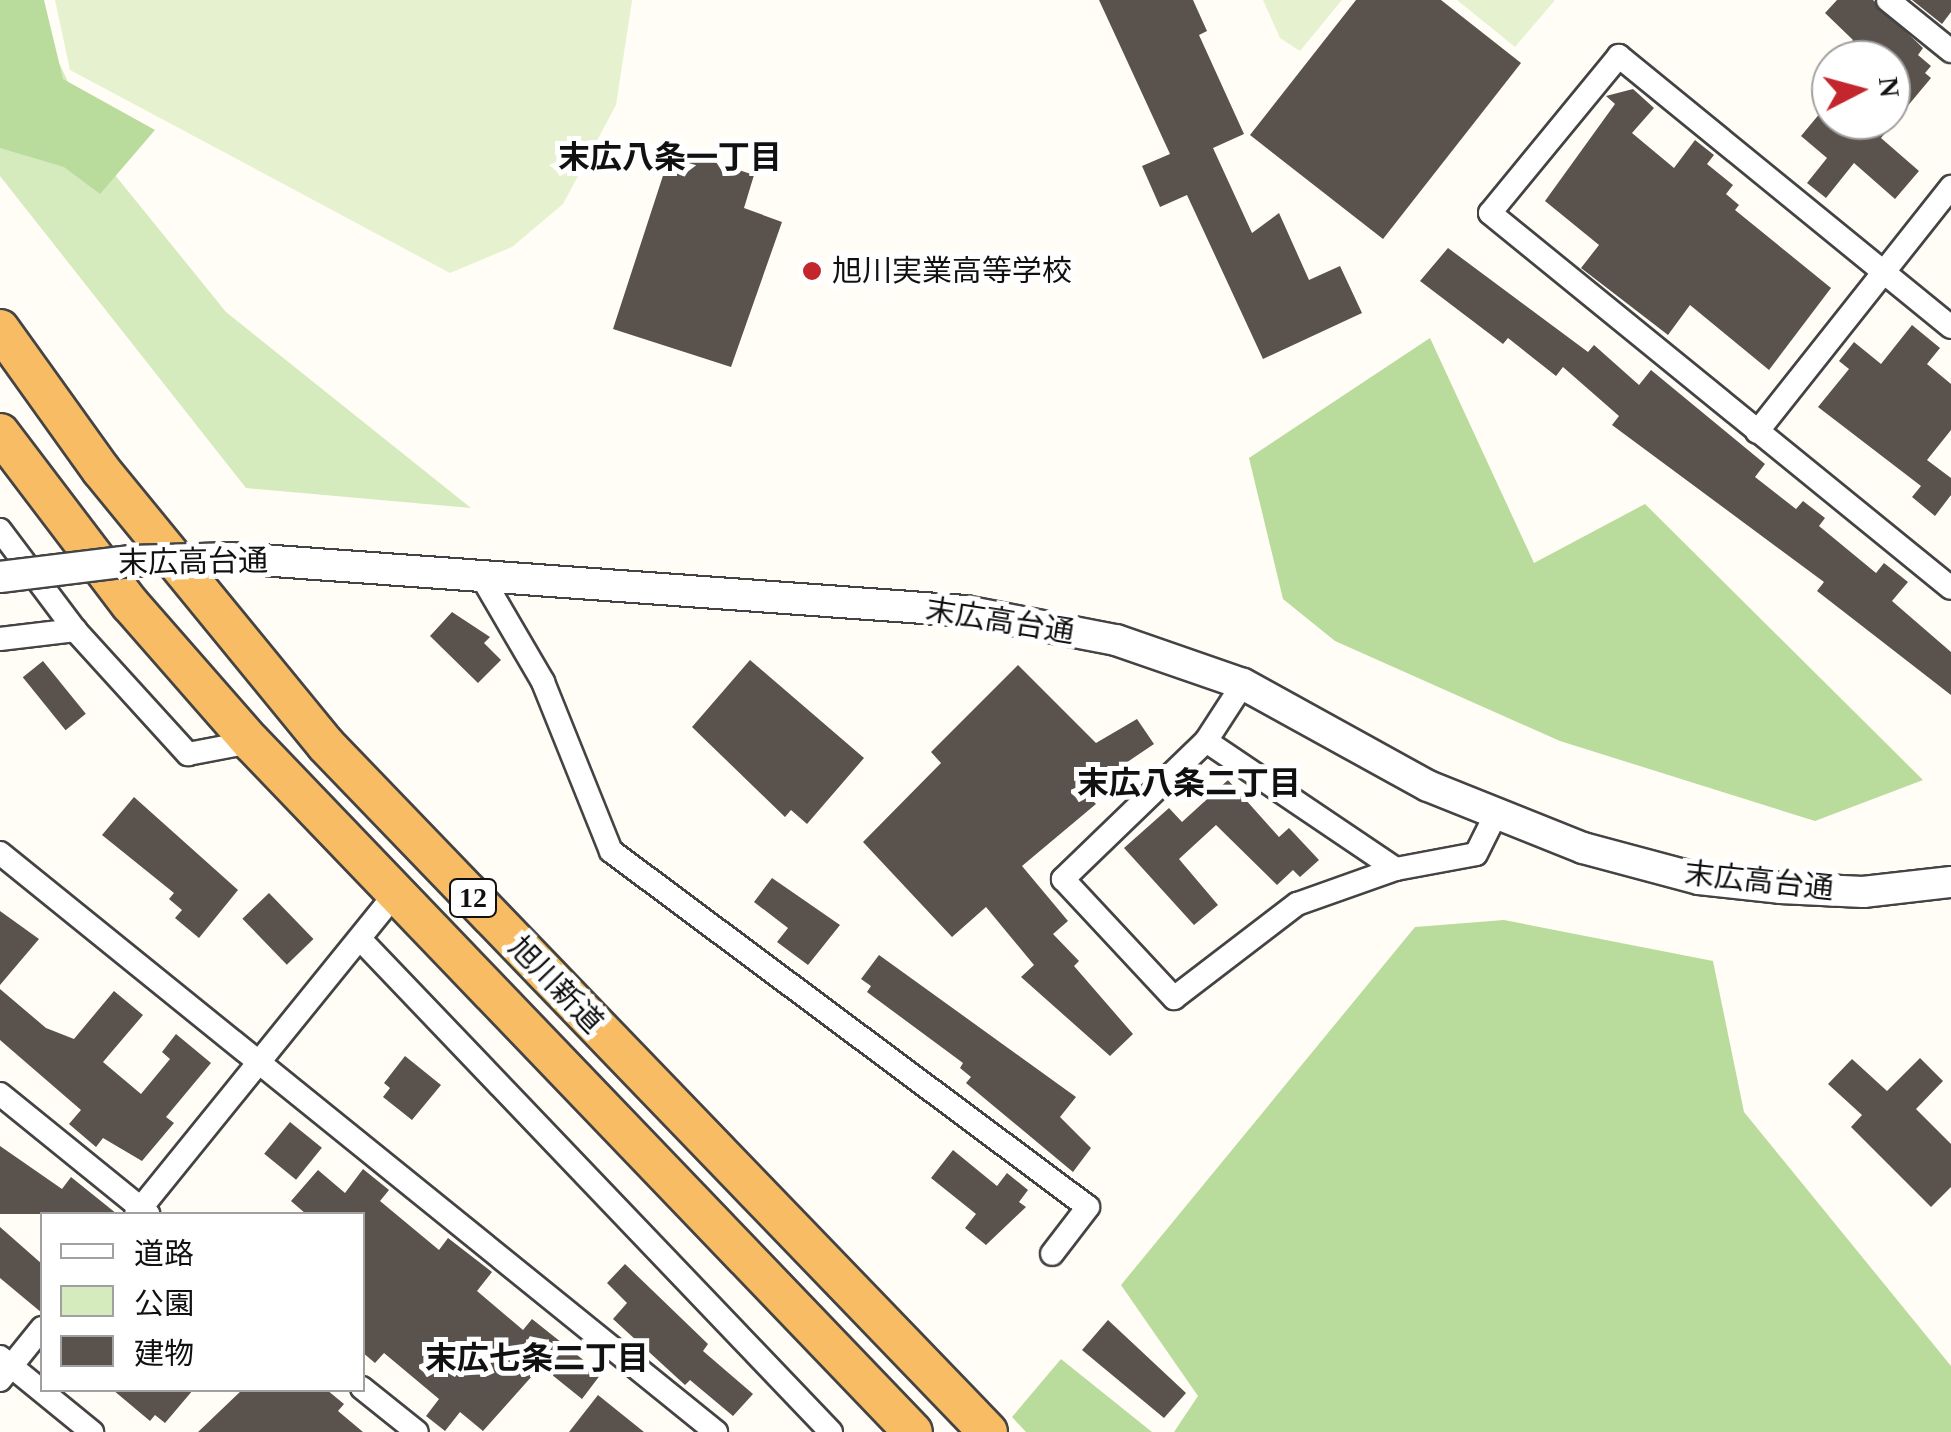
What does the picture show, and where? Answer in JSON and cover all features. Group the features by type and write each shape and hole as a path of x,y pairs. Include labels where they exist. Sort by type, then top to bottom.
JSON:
{"highway":[{"name":"旭川新道","path":"0,329 100,470 326,745 988,1432"},
{"name":"旭川新道","path":"0,433 130,604 252,742 912,1432"}],"street":[{"path":"1888,0 1951,51"},
{"path":"1951,326 1619,56 1490,213 1951,588"},
{"path":"1757,432 1951,187"},
{"path":"0,530 75,630 188,754 252,742"},
{"name":"末広高台通","path":"0,577 132,561 233,558 965,610 1116,640 1242,684 1494,816 1699,879 1863,892 1951,882"},
{"path":"480,574 543,682 612,851 1088,1207 1052,1254"},
{"path":"0,639 75,630"},
{"path":"1242,684 1206,741 1064,879 1174,998 1297,904 1396,869 1476,854 1494,816"},
{"path":"1206,741 1396,869"},
{"path":"0,853 716,1432"},
{"path":"143,1212 396,893"},
{"path":"360,939 830,1432"},
{"path":"0,1094 141,1212"},
{"path":"40,1330 4,1368 92,1432"},
{"path":"365,1390 417,1432"}],"green space":[{"path":"0,0 30,0 106,164 226,312 471,508 246,488 0,176"},
{"path":"0,0 44,0 63,79 155,130 100,194 64,167 0,148"},
{"path":"55,0 632,1 616,105 563,204 512,247 450,273 70,70"},
{"path":"1263,0 1342,0 1300,51 1280,38"},
{"path":"1457,0 1555,0 1515,47"},
{"path":"1430,338 1534,563 1645,504 1923,780 1815,821 1560,741 1335,641 1283,599 1249,458"},
{"path":"1504,920 1713,961 1744,1112 1951,1366 1951,1432 1174,1432 1198,1396 1121,1285 1415,927"},
{"path":"1061,1359 1152,1432 1026,1432 1012,1417"}],"building":[{"path":"1099,0 1193,0 1207,31 1199,35 1244,134 1213,148 1252,233 1279,213 1309,280 1340,266 1362,313 1263,359 1187,195 1160,207 1142,166 1170,154"},
{"path":"1356,0 1441,0 1521,63 1383,239 1250,135"},
{"path":"1837,0 1873,0 1923,48 1918,55 1931,66 1925,73 1931,78 1911,102 1911,40 1853,40 1825,13"},
{"path":"1912,0 1951,0 1951,12 1942,24"},
{"path":"1633,89 1654,108 1632,133 1674,168 1695,140 1714,155 1707,164 1733,185 1726,194 1739,205 1735,210 1831,288 1769,370 1690,305 1668,335 1581,268 1599,245 1545,201 1615,104 1606,96"},
{"path":"1811,124 1811,140 1883,140 1919,171 1895,199 1854,163 1826,198 1807,183 1827,158 1801,136"},
{"path":"672,148 754,175 744,208 782,222 731,367 613,329"},
{"path":"1448,248 1588,352 1594,345 1639,385 1651,370 1765,464 1755,477 1796,509 1803,501 1825,518 1819,526 1876,573 1884,563 1908,582 1892,601 1951,652 1951,695 1817,591 1824,582 1612,425 1619,416 1563,367 1556,376 1508,338 1503,344 1420,281"},
{"path":"1912,325 1940,348 1927,364 1951,384 1951,430 1927,460 1951,478 1951,495 1935,516 1912,497 1921,486 1818,407 1849,369 1839,361 1854,342 1881,364"},
{"path":"452,612 490,637 484,643 501,660 478,683 430,636"},
{"path":"750,660 864,758 807,824 791,810 785,817 692,727"},
{"path":"43,661 86,714 66,730 23,677"},
{"path":"1018,665 1096,743 1137,719 1154,744 1114,771 1118,777 1091,799 1096,804 1022,866 1068,921 1053,934 1079,961 1074,966 1133,1034 1110,1056 1021,977 1034,965 986,907 952,937 863,842 941,763 931,752"},
{"path":"1228,780 1279,837 1289,828 1319,860 1300,877 1293,870 1277,885 1216,825 1179,859 1218,905 1194,925 1124,848 1169,808 1182,822"},
{"path":"134,797 238,890 199,938 175,918 182,910 169,899 174,893 102,835"},
{"path":"772,878 840,925 808,965 777,942 788,928 754,902"},
{"path":"269,893 313,939 287,965 242,919"},
{"path":"0,911 39,939 0,985"},
{"path":"879,955 1076,1097 1060,1117 1091,1148 1073,1172 966,1083 971,1077 960,1068 963,1063 867,992 871,986 861,979"},
{"path":"0,989 46,1028 74,1039 114,991 143,1015 103,1062 141,1094 170,1059 162,1052 176,1034 211,1063 166,1117 174,1123 142,1161 103,1138 96,1147 69,1124 81,1110 0,1040"},
{"path":"405,1056 441,1085 412,1120 383,1097 390,1088 384,1083"},
{"path":"1920,1058 1943,1081 1916,1109 1951,1144 1951,1187 1931,1207 1851,1127 1862,1115 1828,1084 1852,1059 1887,1091"},
{"path":"290,1122 322,1148 296,1180 264,1154"},
{"path":"0,1146 62,1189 71,1177 115,1212 40,1212 0,1214"},
{"path":"953,1150 997,1186 1007,1173 1028,1190 1019,1202 1026,1207 986,1245 965,1228 976,1214 931,1178"},
{"path":"363,1169 389,1190 380,1201 439,1250 448,1238 492,1272 477,1291 523,1330 532,1319 601,1374 582,1399 541,1366 483,1431 460,1412 445,1431 426,1416 439,1399 384,1353 375,1363 365,1355 365,1212 304,1212 291,1201 318,1170 345,1193"},
{"path":"0,1227 40,1262 40,1311 0,1278"},
{"path":"625,1264 708,1344 703,1351 753,1394 733,1416 690,1380 685,1385 613,1319 627,1303 607,1283"},
{"path":"1108,1320 1186,1393 1164,1418 1082,1350"},
{"path":"115,1392 191,1392 165,1423 155,1415 150,1421"},
{"path":"240,1392 329,1392 344,1404 338,1411 363,1432 198,1432"},
{"path":"598,1395 644,1432 569,1432"}],"place":[{"name":"旭川実業高等学校","path":"812,271"}],"district":[{"name":"末広八条一丁目","path":"670,157"},
{"name":"末広八条二丁目","path":"1189,783"},
{"name":"末広七条二丁目","path":"537,1358"}]}
